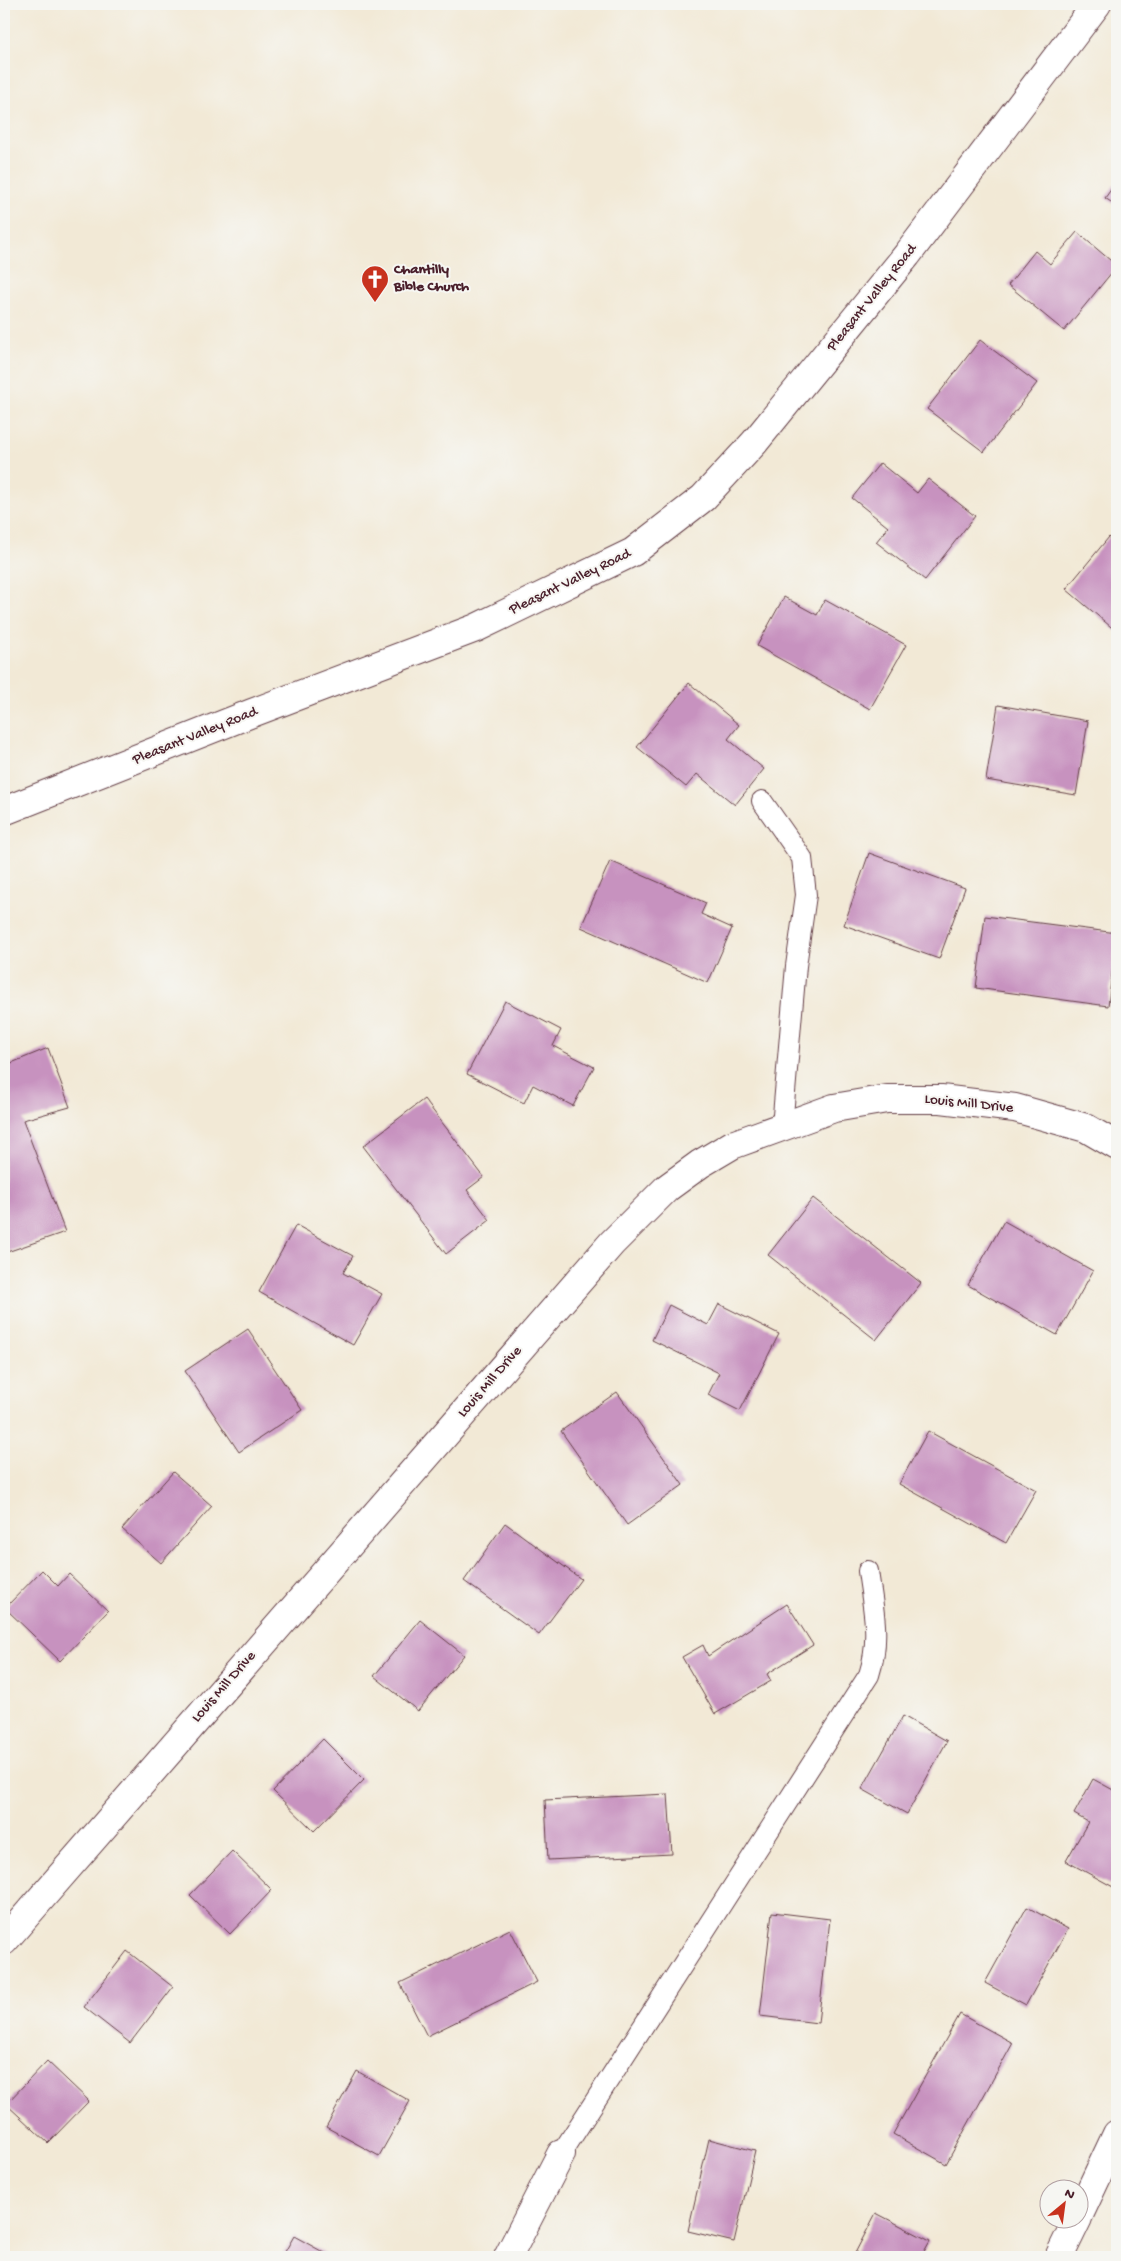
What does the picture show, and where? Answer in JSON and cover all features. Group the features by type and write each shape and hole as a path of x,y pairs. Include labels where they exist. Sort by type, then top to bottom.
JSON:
{"street":[{"name":"Pleasant Valley Road","path":"4,811 476,628 634,552 703,498 754,443 907,255 1097,4"},
{"name":"Louis Mill Drive","path":"4,1940 612,1243 667,1188 700,1164 732,1146 834,1108 887,1099 941,1099 1015,1108 1086,1128 1117,1146"},
{"path":"1088,2196 1117,2134"},
{"path":"508,2257 561,2154"},
{"path":"1059,2257 1073,2228"}],"lane":[{"path":"762,801 802,858 806,895 796,966 782,1127"},
{"path":"561,2154 869,1675 876,1655 877,1634 868,1571"}],"building":[{"path":"1117,181 1117,206 1105,198"},
{"path":"1077,232 1117,266 1064,331 1008,285 1035,251 1050,264"},
{"path":"980,340 1037,383 984,452 927,409"},
{"path":"880,463 917,493 928,479 975,516 925,580 876,542 888,527 852,498"},
{"path":"1109,537 1117,544 1117,632 1066,589"},
{"path":"784,597 817,615 825,600 906,645 870,709 757,646"},
{"path":"689,683 739,725 728,739 764,769 735,805 697,774 686,787 637,747"},
{"path":"998,705 1088,721 1076,795 986,780"},
{"path":"869,853 965,888 939,959 844,925"},
{"path":"610,861 706,903 701,914 732,928 708,983 581,927"},
{"path":"985,916 1117,933 1108,1006 976,988"},
{"path":"505,1001 561,1030 553,1046 594,1067 573,1106 533,1085 524,1103 467,1074"},
{"path":"48,1048 70,1107 23,1120 65,1232 4,1253 4,1066"},
{"path":"424,1099 484,1177 467,1190 490,1220 446,1254 363,1146"},
{"path":"813,1198 921,1283 876,1340 768,1255"},
{"path":"1004,1221 1093,1271 1057,1335 968,1285"},
{"path":"296,1225 353,1256 343,1273 382,1294 353,1345 259,1292"},
{"path":"719,1304 779,1334 740,1411 708,1395 719,1373 652,1340 669,1305 708,1325"},
{"path":"248,1329 302,1410 239,1452 185,1371"},
{"path":"617,1392 683,1485 627,1525 561,1431"},
{"path":"928,1431 1036,1490 1006,1543 899,1484"},
{"path":"173,1472 212,1506 161,1563 122,1529"},
{"path":"505,1523 581,1579 539,1635 464,1581"},
{"path":"42,1570 58,1586 69,1574 108,1611 60,1661 5,1608"},
{"path":"787,1604 813,1645 767,1674 771,1681 715,1714 682,1657 703,1645 708,1656"},
{"path":"420,1620 464,1655 418,1711 374,1676"},
{"path":"903,1716 947,1741 907,1814 862,1789"},
{"path":"323,1739 364,1780 314,1831 273,1791"},
{"path":"1093,1779 1117,1792 1117,1884 1115,1888 1066,1861 1088,1822 1074,1814"},
{"path":"668,1794 672,1854 548,1860 545,1800"},
{"path":"232,1851 272,1890 230,1934 190,1895"},
{"path":"1027,1907 1068,1929 1026,2005 985,1983"},
{"path":"772,1912 830,1919 818,2023 760,2016"},
{"path":"510,1929 537,1982 427,2036 400,1983"},
{"path":"127,1951 173,1987 130,2043 84,2007"},
{"path":"960,2014 1013,2043 946,2164 893,2134"},
{"path":"47,2061 89,2101 48,2143 6,2104"},
{"path":"357,2071 410,2101 379,2156 326,2127"},
{"path":"709,2139 755,2151 734,2242 688,2231"},
{"path":"876,2213 930,2241 921,2257 853,2257"},
{"path":"294,2236 332,2257 282,2257"}],"place":[{"name":"Chantilly Bible Church","path":"375,303"}]}
